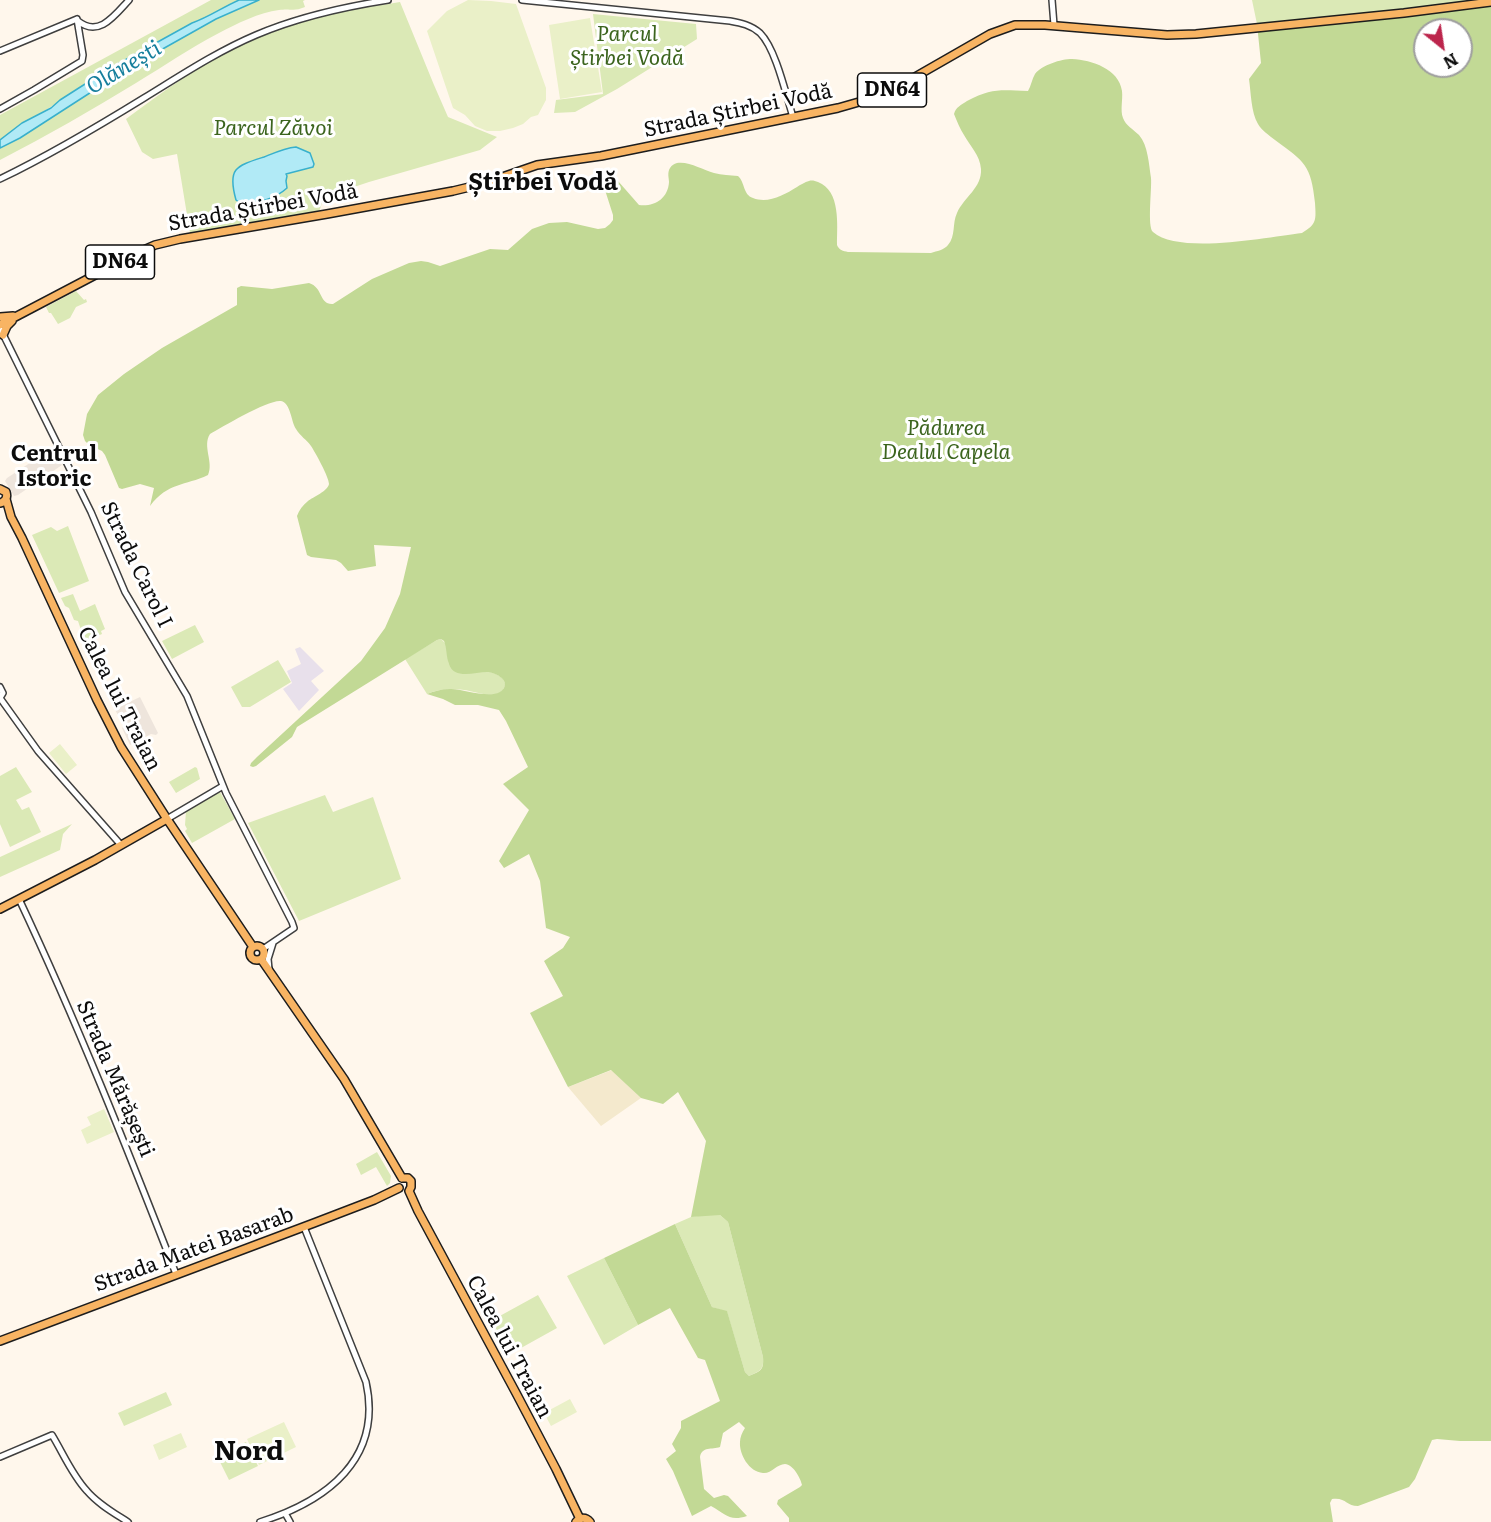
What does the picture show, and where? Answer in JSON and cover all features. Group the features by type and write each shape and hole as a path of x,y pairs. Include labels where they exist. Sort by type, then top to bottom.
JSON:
{"main road":[{"name":"Strada Știrbei Vodă","path":"18,315 154,245 469,188 537,165 601,156 838,108 885,93 910,81 996,30 1015,25 1196,34 1491,2"},
{"path":"0,317 18,315"},
{"path":"1,329 18,315"},
{"name":"Calea lui Traian","path":"0,489 6,492 2,503 11,517 126,756 253,947 250,950 250,956 256,960 261,959 270,971 350,1089 402,1178 406,1177 411,1181 409,1191 422,1218 556,1469 578,1520 586,1519 590,1522"},
{"path":"0,909 167,819"},
{"path":"253,947 259,946 263,949 261,959"},
{"path":"402,1178 398,1184 399,1188 404,1192 409,1191"},
{"name":"Strada Matei Basarab","path":"0,1341 304,1227 399,1188"}],"street":[{"path":"77,19 89,27 98,26 115,15 129,0"},
{"path":"0,179 88,131 199,64 247,39 314,15 388,0"},
{"path":"522,0 730,21 751,27 761,34 771,49 793,117"},
{"path":"1052,0 1054,26"},
{"path":"605,1 605,9"},
{"path":"0,51 77,19"},
{"path":"0,109 82,61 77,19"},
{"name":"Strada Carol I","path":"1,329 91,512 126,592 187,696 223,786 289,914 294,928 274,942"},
{"path":"0,687 3,693 0,698 38,751 121,845"},
{"path":"167,819 223,786"},
{"name":"Strada Mărășești","path":"19,899 122,1134 176,1274"},
{"path":"263,949 274,942"},
{"path":"270,971 268,959 274,942"},
{"path":"260,1522 285,1513 327,1488 349,1468 362,1448 367,1434 370,1411 368,1391 360,1364 304,1227"},
{"path":"0,1457 52,1435 86,1491 128,1522"},
{"path":"285,1513 290,1522"}],"shaded area":[{"path":"51,449 62,465 14,496 5,481 7,478"},
{"path":"300,647 324,671 311,681 319,690 299,711 283,689 292,683 287,671 301,664 295,649"},
{"path":"114,697 119,707 140,697 158,733 151,734 130,745 122,728 126,725 124,720 121,721 110,700"},
{"path":"612,1070 641,1098 601,1126 568,1087"}],"green space":[{"path":"211,0 239,0 107,70 0,140 0,115"},
{"path":"259,0 305,0 303,1 305,7 264,13 233,26 86,113 0,160 0,148 20,138 127,69 216,19"},
{"path":"468,0 516,4 546,88 546,100 538,115 513,128 487,131 475,126 465,115 453,108 427,31 447,11"},
{"path":"1252,0 1473,0 1257,24"},
{"name":"Pădurea Dealul Capela","path":"1473,0 1491,0 1491,1441 1432,1440 1415,1479 1409,1487 1358,1506 1340,1499 1332,1499 1330,1503 1333,1522 789,1522 789,1518 777,1504 778,1500 800,1487 802,1485 800,1479 794,1469 785,1464 763,1473 749,1466 741,1452 740,1438 745,1428 739,1422 723,1433 720,1447 703,1451 700,1457 704,1489 714,1498 728,1496 747,1516 732,1518 711,1506 692,1516 666,1459 676,1451 672,1444 681,1428 681,1421 720,1401 705,1360 698,1358 670,1308 638,1325 604,1258 675,1224 712,1307 727,1311 745,1372 749,1376 761,1370 763,1357 728,1222 720,1215 691,1217 706,1141 678,1092 663,1104 641,1098 611,1070 568,1087 530,1013 563,996 544,961 563,948 570,937 546,928 540,881 529,854 504,868 499,861 529,810 503,784 528,767 499,710 478,705 455,705 427,694 438,690 455,689 494,694 504,688 503,679 490,672 460,674 455,672 449,664 444,641 437,640 297,727 292,737 256,766 250,766 361,661 385,628 400,594 411,547 374,545 376,566 348,571 336,560 307,555 297,516 304,504 329,484 316,453 294,426 284,402 267,404 210,434 207,444 210,465 208,475 170,489 150,506 154,488 140,484 119,488 105,455 85,441 83,435 87,414 98,395 124,374 162,348 237,305 237,288 241,286 272,289 309,283 317,288 325,302 333,304 372,279 409,263 421,261 440,266 490,249 508,250 532,229 549,223 567,222 598,229 605,228 613,220 605,190 608,184 618,181 639,205 650,205 659,201 666,193 669,170 677,163 691,164 717,174 738,176 747,194 759,200 776,198 809,181 818,182 831,193 834,201 837,245 843,251 931,253 940,250 950,241 957,213 981,176 979,159 959,125 954,114 956,110 967,101 990,92 1028,91 1038,71 1052,63 1068,59 1088,61 1103,67 1110,71 1120,83 1123,118 1142,139 1148,155 1151,178 1150,223 1153,232 1165,239 1203,243 1247,241 1302,233 1313,224 1315,218 1315,203 1308,172 1300,160 1262,129 1253,108 1249,79 1261,63 1257,24"},
{"name":"Parcul Zăvoi","path":"400,2 448,117 497,137 480,150 351,188 322,203 319,212 190,233 177,154 153,159 142,152 126,119 211,61 256,37 280,27 317,17"},
{"name":"Parcul Știrbei Vodă","path":"593,14 696,24 697,39 617,89 575,112 554,113 556,100 603,94"},
{"path":"590,18 602,92 560,99 549,25"},
{"path":"76,291 87,302 76,307 70,318 58,324 46,307"},
{"path":"68,526 89,581 59,593 32,535 51,527 57,531"},
{"path":"73,594 80,611 95,604 105,629 101,631 102,634 82,641 78,635 81,630 78,621 74,620 69,608 65,606 61,598"},
{"path":"195,625 204,642 172,659 162,641"},
{"path":"441,639 446,644 449,664 486,671 499,676 505,684 501,692 491,695 450,689 427,694 405,659"},
{"path":"278,660 291,682 250,707 242,707 231,687"},
{"path":"60,744 77,765 66,774 49,753"},
{"path":"16,767 32,792 16,800 22,810 29,807 41,832 10,847 0,824 0,776"},
{"path":"195,767 200,779 176,793 169,782"},
{"path":"220,792 235,819 192,843 185,831 187,829 186,811"},
{"path":"325,795 333,812 373,797 401,879 299,921 248,823"},
{"path":"72,824 63,834 60,850 0,877 0,857"},
{"path":"104,1109 114,1132 87,1144 81,1130 91,1125 87,1117"},
{"path":"377,1152 391,1176 387,1186 376,1167 361,1175 356,1164"},
{"path":"720,1215 728,1222 763,1357 761,1369 749,1376 745,1372 727,1312 712,1307 675,1224 691,1217"},
{"path":"604,1258 638,1325 604,1345 567,1276"},
{"path":"538,1295 557,1328 512,1353 507,1346 502,1349 487,1323"},
{"path":"166,1392 172,1405 124,1426 118,1413"},
{"path":"570,1399 577,1412 551,1426 544,1413"},
{"path":"284,1422 296,1447 259,1465 247,1439"},
{"path":"181,1433 187,1447 159,1460 153,1445"},
{"path":"246,1442 258,1466 229,1480 217,1456"}],"water":[{"name":"Olănești","path":"239,0 259,0 216,19 127,69 20,138 0,148 0,140 22,123 51,108 107,70"},
{"path":"296,147 310,153 313,167 286,174 287,188 272,197 243,205 236,200 233,181 236,170 240,166"}],"district":[{"name":"Știrbei Vodă","path":"543,183"},
{"name":"Centrul Istoric","path":"54,468"},
{"name":"Nord","path":"249,1452"}]}
